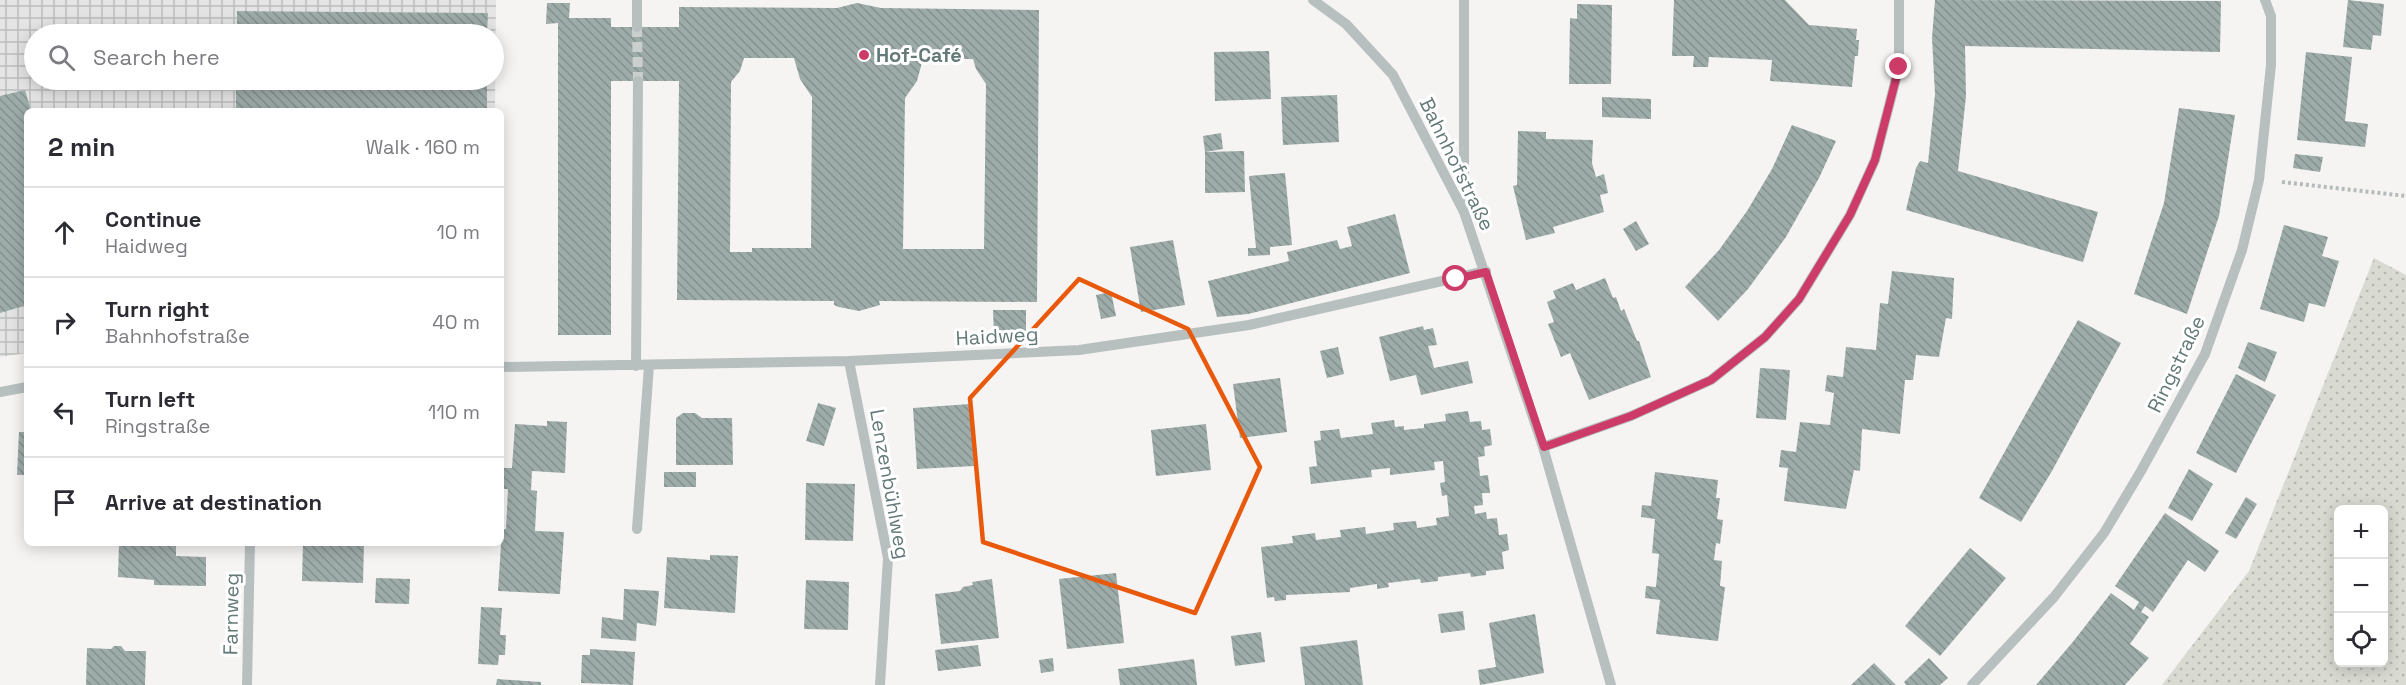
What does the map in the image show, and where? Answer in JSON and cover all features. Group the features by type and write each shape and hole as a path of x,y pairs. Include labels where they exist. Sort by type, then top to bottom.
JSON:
{"street":[{"path":"637,0 637,27"},
{"name":"Bahnhofstraße","path":"1313,0 1346,24 1393,75 1464,212 1544,447 1611,685"},
{"path":"1464,0 1464,212"},
{"path":"1544,447 1631,416 1711,380 1765,337 1799,299 1850,215 1875,160 1899,67 1899,0"},
{"name":"Ringstraße","path":"1972,685 2054,597 2104,532 2141,471 2205,354 2242,250 2259,180 2271,65 2271,16 2265,0"},
{"path":"636,366 638,81"},
{"name":"Haidweg","path":"504,367 849,361 1079,350 1249,325 1486,272"},
{"name":"Lenzenbühlweg","path":"849,361 888,558 880,685"},
{"path":"637,529 649,366"},
{"path":"0,392 24,388"},
{"name":"Farnweg","path":"247,685 250,546"}],"path":[{"path":"2259,180 2361,189 2406,196"}],"highlighted area":[{"path":"1079,279 1188,329 1260,467 1195,613 983,542 970,398"}],"shaded area":[{"path":"0,0 496,0 496,24 24,24 24,90 495,90 495,108 24,108 24,353 0,357"},
{"path":"2374,258 2406,275 2406,685 2162,685 2249,571"}],"building":[{"path":"1674,0 1785,0 1809,25 1857,29 1858,56 1855,56 1852,87 1770,81 1772,60 1709,57 1708,67 1693,67 1694,56 1672,56"},
{"path":"1935,0 2221,1 2220,52 1965,46 1966,96 1958,171 2098,212 2083,262 1906,210 1916,168 1920,161 1928,163 1935,94 1932,38"},
{"path":"2348,0 2384,4 2381,36 2373,35 2371,50 2343,47"},
{"path":"547,3 570,3 569,18 611,18 611,27 679,27 679,7 837,8 857,3 881,8 1039,10 1037,302 879,301 880,305 859,311 834,305 834,301 677,300 679,81 611,81 611,335 558,335 558,23 546,24","holes":["744,58 794,58 800,79 812,97 811,248 752,248 752,252 730,252 731,82 740,71","923,59 973,59 976,69 986,84 984,249 903,249 905,98 917,81"]},
{"path":"1577,4 1612,5 1611,84 1569,84 1570,18 1577,19"},
{"path":"237,11 488,13 487,24 237,24"},
{"path":"1269,51 1271,99 1215,101 1214,52"},
{"path":"2306,52 2352,57 2345,121 2368,124 2365,147 2297,140"},
{"path":"25,90 30,108 24,108 24,306 0,313 0,96"},
{"path":"236,90 487,90 487,108 236,108"},
{"path":"1337,95 1339,142 1283,145 1281,97"},
{"path":"1602,97 1651,99 1651,119 1602,117"},
{"path":"2179,108 2235,115 2219,216 2187,314 2134,294 2164,203"},
{"path":"1792,125 1836,141 1819,178 1786,237 1748,289 1718,321 1685,287 1719,250 1747,211 1772,169"},
{"path":"1518,131 1546,132 1546,139 1593,140 1592,163 1596,177 1604,174 1608,193 1600,195 1604,212 1553,227 1555,233 1526,240 1513,186 1517,185"},
{"path":"1221,133 1223,149 1205,152 1203,136"},
{"path":"1244,151 1245,192 1205,193 1205,152"},
{"path":"2295,154 2323,157 2320,172 2293,168"},
{"path":"1285,173 1292,245 1270,247 1270,255 1248,256 1248,248 1256,248 1249,176"},
{"path":"1395,214 1410,273 1248,314 1217,317 1208,281 1289,261 1287,252 1337,240 1340,249 1352,246 1347,227"},
{"path":"1636,221 1649,244 1636,251 1623,229"},
{"path":"2284,225 2328,237 2322,256 2339,261 2325,307 2309,303 2304,322 2260,309"},
{"path":"1173,240 1185,305 1141,312 1130,247"},
{"path":"1892,271 1954,278 1952,319 1946,318 1939,357 1916,355 1913,380 1905,380 1900,434 1862,429 1860,471 1854,470 1846,509 1784,501 1788,468 1779,467 1781,450 1796,452 1800,422 1830,425 1834,393 1825,391 1827,375 1843,377 1846,347 1876,350 1880,303 1888,304"},
{"path":"1605,278 1613,298 1616,297 1621,311 1624,309 1637,341 1639,341 1651,377 1589,400 1570,353 1561,357 1548,324 1554,322 1547,302 1556,298 1553,291 1573,283 1576,290"},
{"path":"1111,292 1116,316 1101,319 1096,295"},
{"path":"993,310 1026,310 1026,335 994,336"},
{"path":"2078,320 2121,343 2052,471 2021,522 1979,498"},
{"path":"1423,326 1424,330 1433,328 1437,345 1428,346 1434,368 1468,361 1473,383 1421,395 1416,375 1390,381 1379,337"},
{"path":"2248,342 2277,352 2265,382 2238,368"},
{"path":"1338,347 1344,374 1327,378 1320,351"},
{"path":"1760,368 1790,370 1786,420 1756,418"},
{"path":"2236,374 2276,395 2236,473 2196,453"},
{"path":"1280,378 1287,432 1240,438 1233,384"},
{"path":"818,403 836,408 824,446 806,441"},
{"path":"970,404 974,466 917,469 913,408"},
{"path":"1468,411 1470,422 1481,421 1482,430 1490,429 1492,445 1484,447 1485,456 1478,457 1480,476 1488,475 1490,493 1482,493 1483,505 1474,506 1475,514 1486,512 1487,519 1497,518 1499,535 1507,534 1509,550 1502,552 1504,569 1486,571 1486,575 1471,577 1470,573 1438,577 1438,581 1421,583 1420,579 1388,583 1389,587 1377,589 1377,584 1350,588 1350,592 1286,595 1286,600 1275,601 1274,597 1267,598 1261,547 1293,543 1292,536 1315,533 1316,540 1341,537 1340,530 1365,527 1366,534 1394,530 1393,523 1416,521 1417,528 1437,525 1436,518 1449,516 1447,495 1442,496 1440,483 1445,482 1443,461 1434,462 1435,470 1390,475 1390,468 1371,470 1372,477 1311,484 1309,467 1317,466 1314,441 1321,440 1320,431 1339,429 1341,438 1373,434 1371,423 1394,420 1395,427 1404,426 1404,430 1424,428 1424,424 1446,421 1445,414"},
{"path":"683,413 695,413 702,418 732,418 733,465 676,465 676,418"},
{"path":"547,421 567,422 565,473 532,471 531,490 537,491 535,531 564,532 560,594 498,591 501,546 504,546 504,529 506,529 508,489 504,489 504,468 512,468 515,424 547,426"},
{"path":"1206,424 1211,470 1156,476 1151,430"},
{"path":"19,432 24,432 24,475 17,475"},
{"path":"2189,469 2213,484 2192,521 2168,508"},
{"path":"664,472 696,472 696,487 664,487"},
{"path":"1655,472 1718,480 1716,498 1720,498 1717,519 1723,520 1720,544 1716,543 1714,560 1722,561 1720,586 1725,587 1718,641 1656,634 1660,600 1645,598 1646,586 1656,587 1659,554 1652,553 1655,519 1641,517 1642,505 1651,506"},
{"path":"806,483 855,484 853,541 805,540"},
{"path":"2246,497 2257,504 2236,539 2225,533"},
{"path":"2165,513 2219,551 2205,572 2188,560 2153,612 2145,606 2141,612 2149,617 2130,644 2149,658 2125,685 2036,685 2111,593 2134,610 2139,602 2115,586"},
{"path":"119,546 176,546 176,556 206,557 206,586 154,585 154,580 118,577"},
{"path":"303,546 364,546 363,583 302,581"},
{"path":"1970,548 2006,578 1940,656 1905,626"},
{"path":"710,555 738,556 735,613 664,608 667,557 710,560"},
{"path":"1116,573 1124,643 1067,649 1059,579"},
{"path":"376,578 410,579 409,604 375,603"},
{"path":"992,579 999,638 941,644 935,594 960,591 963,587 973,585 972,582"},
{"path":"806,580 849,582 848,630 804,629"},
{"path":"624,589 659,591 656,626 637,623 636,641 601,638 602,617 623,620"},
{"path":"481,607 502,608 500,635 506,635 505,655 499,655 498,665 478,664"},
{"path":"1463,611 1465,630 1441,633 1438,614"},
{"path":"1535,614 1544,673 1480,685 1478,670 1496,667 1489,623"},
{"path":"1261,632 1265,662 1235,666 1231,636"},
{"path":"1357,640 1363,685 1305,685 1300,647"},
{"path":"978,645 981,666 938,671 935,650"},
{"path":"114,646 121,646 125,651 146,651 145,685 86,685 87,648 111,649"},
{"path":"590,649 635,652 633,685 581,683 582,655 590,655"},
{"path":"1053,658 1054,671 1041,673 1039,660"},
{"path":"1929,658 1948,678 1940,685 1906,685 1904,682"},
{"path":"1194,659 1197,685 1120,685 1118,669"},
{"path":"1874,663 1896,685 1851,685"},
{"path":"497,679 541,682 541,685 496,685"}],"tunnel":[{"path":"637,27 638,81"}],"place":[{"name":"Hof-Café","path":"864,55"}],"route":[{"path":"1456,279 1486,272 1544,447 1631,416 1711,380 1765,337 1799,299 1850,215 1875,160 1899,67"}]}
